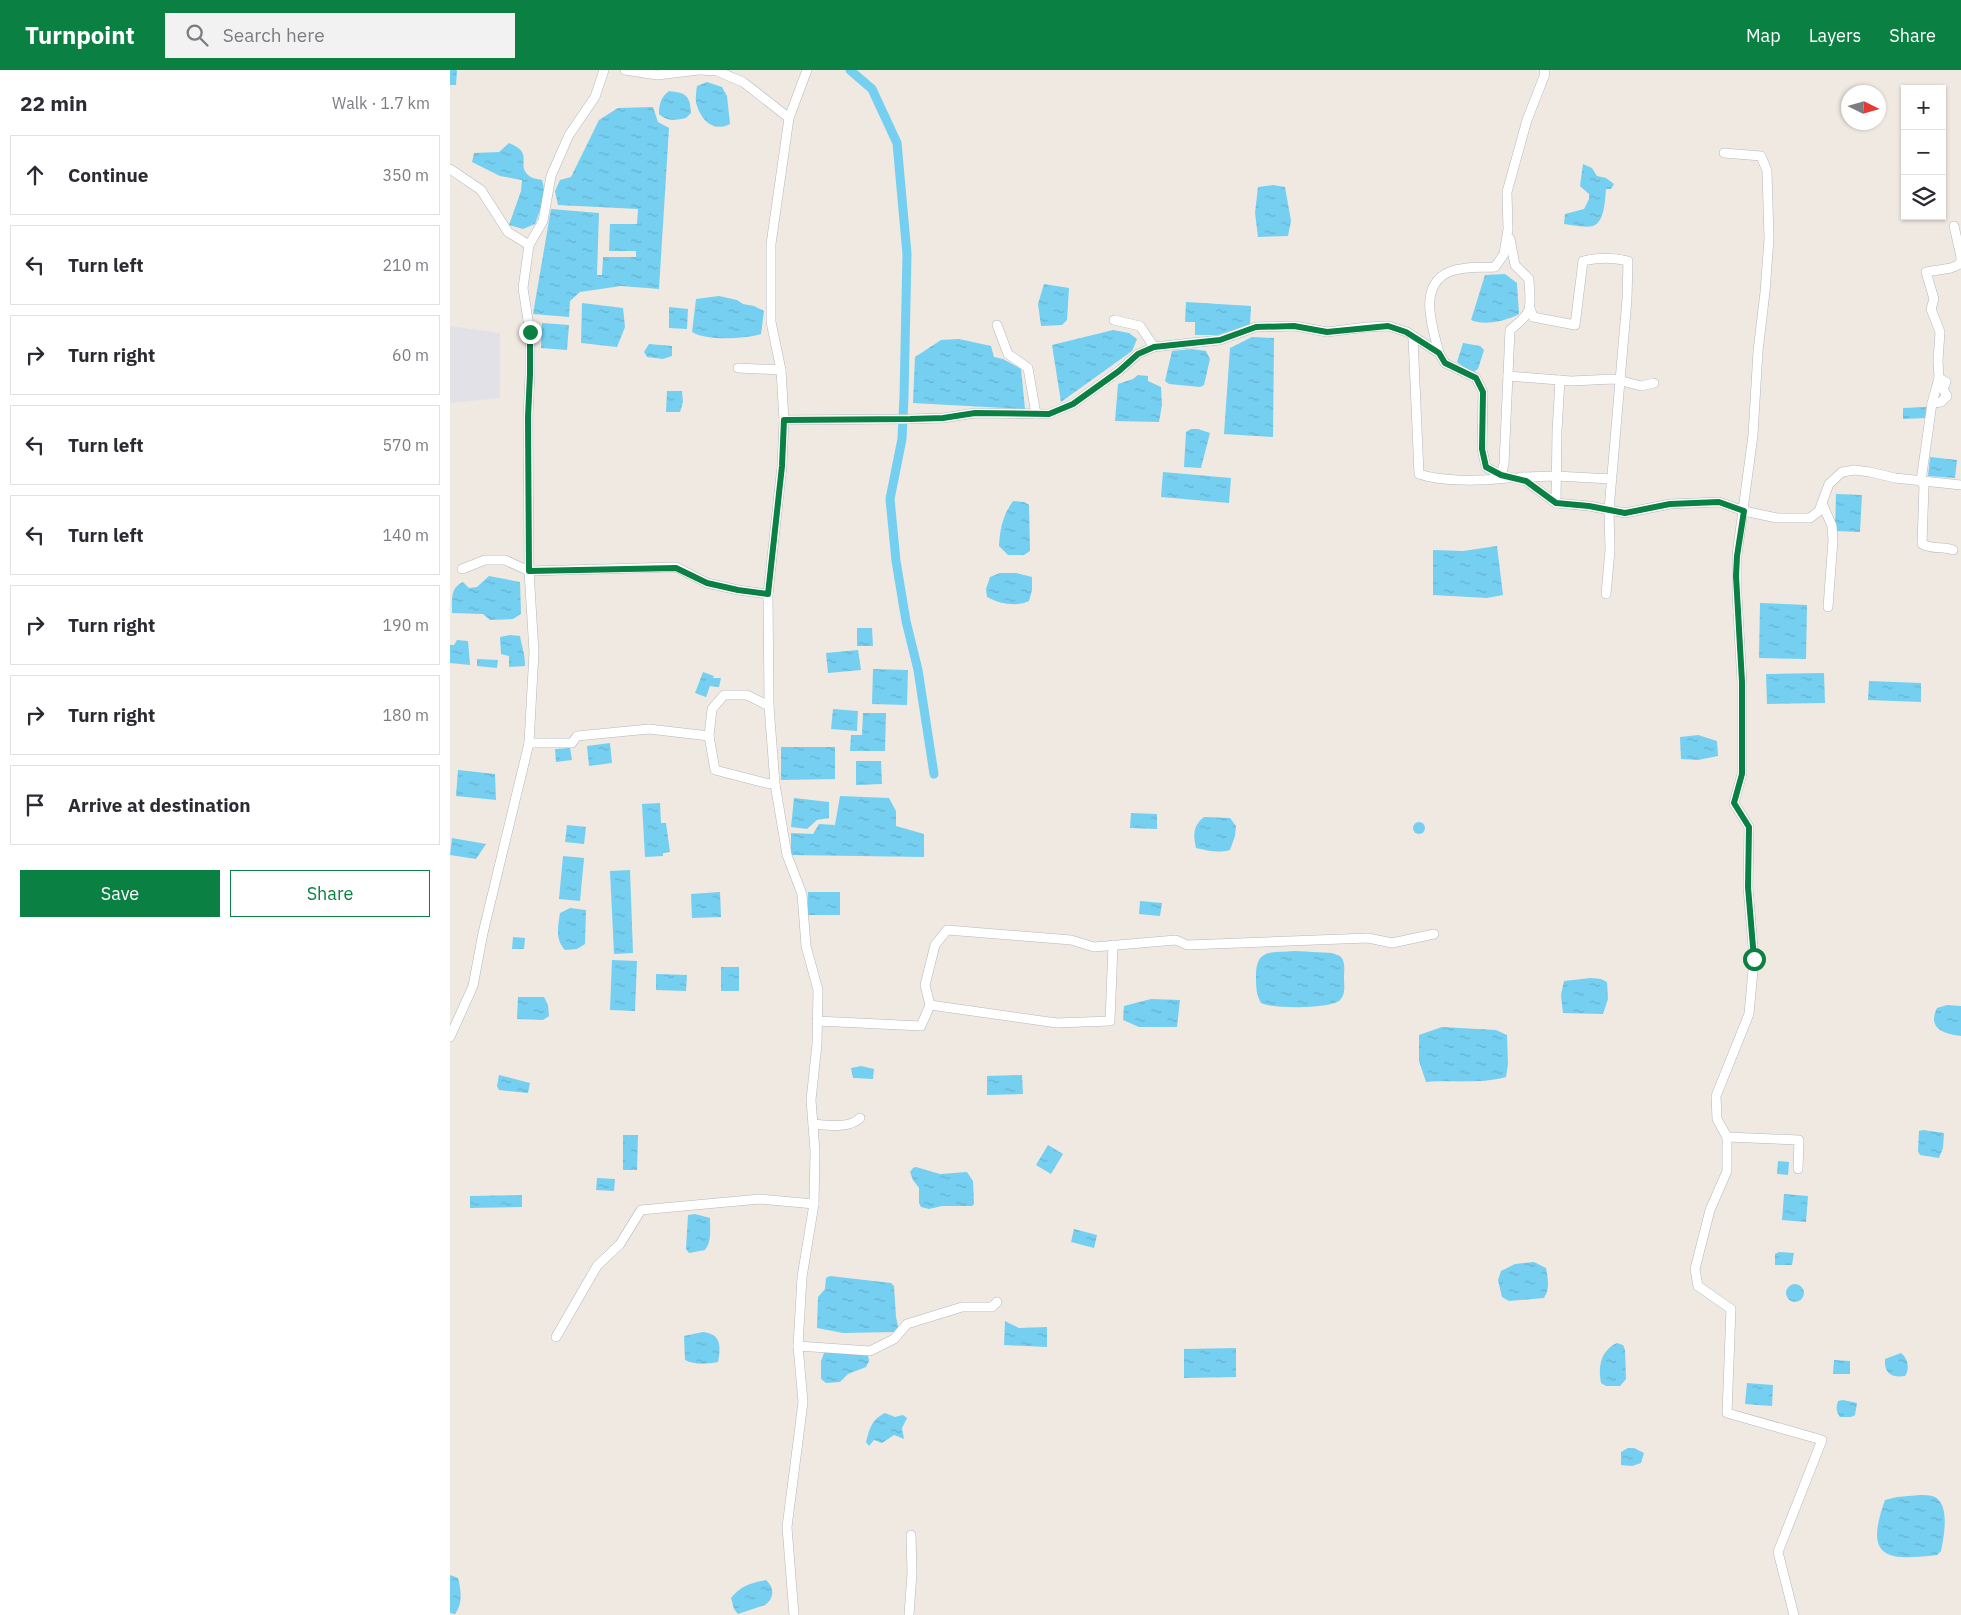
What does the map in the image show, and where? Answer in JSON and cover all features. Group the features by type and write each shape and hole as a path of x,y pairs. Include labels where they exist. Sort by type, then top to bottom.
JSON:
{"street":[{"path":"450,1037 473,986 483,933 529,742 534,652 529,571 528,417 530,332 523,288 529,245 543,221 551,176 569,135 595,97 604,70"},
{"path":"625,70 657,75 700,70 717,71 744,82 789,118"},
{"path":"794,1615 787,1527 803,1402 798,1346 802,1277 814,1204 815,1151 811,1100 818,990 806,946 802,894 787,855 775,784 769,706 768,594 782,466 784,420 781,370 771,322 771,244 789,118 807,70"},
{"path":"1544,70 1545,74 1527,120 1507,192 1508,229 1515,265 1529,279 1532,317 1574,325 1583,261 1595,258 1615,258 1628,261 1627,299 1612,479 1610,550 1606,594"},
{"path":"1724,153 1761,156 1767,171 1768,239 1766,284 1758,351 1753,436 1736,576 1742,682 1742,774 1734,803 1749,827 1748,887 1754,959 1749,1014 1716,1096 1717,1119 1727,1137 1727,1171 1710,1210 1695,1269 1698,1286 1731,1309 1727,1413 1822,1440 1778,1552 1794,1615"},
{"path":"450,169 481,190 508,232 529,245"},
{"path":"1953,550 1947,548 1932,549 1922,544 1924,486 1921,481 1932,403 1939,378 1940,332 1931,309 1934,299 1926,272 1951,268 1960,264 1961,258 1954,226"},
{"path":"1508,229 1504,254 1496,267 1449,272 1436,281 1429,300 1439,353 1445,363 1476,378 1481,385 1483,392 1482,449 1486,467 1501,475 1526,481 1556,503 1625,513 1670,504 1719,502 1744,511 1776,518 1810,518 1819,511 1829,484 1842,472 1855,470 1895,478 1961,485"},
{"path":"1501,475 1504,464 1510,330 1526,317 1530,308"},
{"path":"1114,320 1140,326 1154,347"},
{"path":"997,325 1008,354 1028,368 1036,414"},
{"path":"784,420 943,418 975,413 1049,414 1073,404 1119,371 1138,354 1154,347 1220,340 1256,327 1294,326 1327,332 1388,326 1413,337 1439,353"},
{"path":"1413,337 1419,474 1426,477 1456,479 1556,476 1612,479"},
{"path":"738,368 781,370"},
{"path":"1508,376 1560,380 1620,380 1641,386 1654,383"},
{"path":"1556,503 1560,380"},
{"path":"1822,503 1832,526 1833,540 1828,607"},
{"path":"462,569 485,560 505,560 529,571 676,568 707,583 768,594"},
{"path":"769,706 747,695 724,695 712,710 709,736 715,770 765,784 775,784"},
{"path":"529,742 572,744 577,736 650,729 709,736"},
{"path":"817,1020 921,1026 930,1005 925,984 935,945 947,930 1072,940 1094,947 1176,940 1188,946 1368,938 1392,942 1434,934"},
{"path":"930,1005 1056,1023 1110,1021 1113,945"},
{"path":"813,1124 834,1126 856,1122 860,1118"},
{"path":"1727,1137 1798,1140 1798,1168"},
{"path":"556,1336 596,1266 620,1244 641,1210 760,1199 814,1204"},
{"path":"798,1346 870,1351 894,1339 907,1324 962,1308 992,1306 997,1302"},
{"path":"909,1615 912,1573 911,1535"}],"shaded area":[{"path":"450,326 500,333 500,398 450,403"}],"water":[{"path":"450,70 457,70 456,85 450,85"},
{"path":"707,82 722,87 727,96 730,124 719,127 714,126 706,121 699,112 696,101 697,86"},
{"path":"669,91 683,94 690,102 691,113 686,118 668,119 659,114 661,101"},
{"path":"653,107 658,122 669,128 659,289 621,286 580,292 570,301 569,317 533,314 551,209 599,213 597,275 602,275 603,257 636,257 636,251 609,251 610,224 637,224 638,209 558,205 555,191 560,180 571,177 599,120 618,108"},
{"path":"509,143 521,151 524,158 524,170 532,177 542,180 544,191 535,224 523,229 509,225 521,191 522,180 500,176 472,162 474,153 499,152"},
{"path":"1583,164 1592,168 1597,176 1606,178 1614,184 1611,189 1606,189 1604,210 1600,220 1593,226 1586,227 1564,224 1565,214 1584,209 1589,199 1589,194 1580,186"},
{"path":"1273,185 1285,187 1291,221 1288,236 1258,237 1255,213 1258,187"},
{"path":"1505,274 1517,283 1519,314 1495,322 1482,323 1471,320 1485,275"},
{"path":"1044,284 1069,288 1067,320 1062,325 1041,326 1038,304"},
{"path":"719,296 737,300 764,311 761,334 745,337 716,338 692,332 696,299"},
{"path":"1186,302 1251,306 1250,325 1218,335 1195,335 1195,322 1185,322"},
{"path":"582,303 623,308 625,327 617,347 581,343"},
{"path":"669,307 688,309 687,329 669,328"},
{"path":"542,323 569,325 567,350 541,348"},
{"path":"1113,330 1129,333 1137,339 1132,351 1061,402 1052,345"},
{"path":"1252,337 1274,338 1273,437 1224,434 1230,348"},
{"path":"959,339 991,346 994,357 1003,359 1021,369 1025,409 913,403 915,357 941,340"},
{"path":"1463,343 1480,346 1484,350 1478,369 1472,373 1457,362"},
{"path":"649,344 672,346 672,356 663,359 647,357 644,352"},
{"path":"1192,349 1206,351 1210,359 1204,385 1200,387 1169,384 1165,381 1172,351"},
{"path":"1138,375 1148,376 1148,381 1161,387 1162,405 1159,422 1115,421 1118,384 1133,379"},
{"path":"667,391 682,391 683,402 680,412 666,412"},
{"path":"1926,407 1926,418 1903,419 1903,408"},
{"path":"1191,429 1210,433 1201,468 1184,467 1186,432"},
{"path":"1930,457 1957,460 1955,478 1928,476"},
{"path":"1163,472 1231,478 1229,503 1161,497"},
{"path":"1836,494 1862,495 1860,532 1835,531"},
{"path":"1013,501 1024,502 1029,505 1030,551 1024,555 1008,555 999,546 1003,522"},
{"path":"1497,546 1503,595 1487,598 1433,595 1433,550 1463,551"},
{"path":"1000,573 1016,573 1032,577 1032,590 1029,601 1008,604 987,597 986,589 990,577"},
{"path":"489,576 520,582 521,614 513,619 490,620 483,614 452,613 453,594 459,584 463,582 469,588 477,587"},
{"path":"1760,603 1807,605 1806,659 1759,658"},
{"path":"857,628 872,628 873,646 857,646"},
{"path":"520,636 525,666 509,667 509,656 501,654 500,637"},
{"path":"457,640 468,641 470,665 450,663 450,645 454,645"},
{"path":"858,650 861,670 828,673 826,653"},
{"path":"477,659 498,660 497,668 477,666"},
{"path":"873,669 908,670 907,705 872,704"},
{"path":"703,672 714,676 713,678 721,678 719,687 710,686 706,697 695,693"},
{"path":"1824,673 1825,703 1767,704 1766,674"},
{"path":"1869,681 1921,683 1921,702 1868,700"},
{"path":"833,709 858,711 857,731 831,729"},
{"path":"863,713 886,713 885,751 850,751 851,735 862,735"},
{"path":"1698,735 1717,741 1718,756 1698,760 1681,759 1680,737"},
{"path":"610,743 612,763 589,766 587,746"},
{"path":"781,747 835,747 835,779 781,780"},
{"path":"570,748 572,760 556,762 555,749"},
{"path":"856,761 881,761 882,784 856,785"},
{"path":"458,770 495,774 496,800 456,796"},
{"path":"840,796 889,798 896,811 896,826 924,834 924,857 791,855 791,833 813,834 819,824 835,825"},
{"path":"794,798 829,802 829,818 817,820 807,829 791,827"},
{"path":"660,803 661,823 666,823 670,852 663,853 663,856 645,857 642,804"},
{"path":"1131,813 1157,814 1157,829 1130,828"},
{"path":"1204,817 1230,818 1236,826 1230,850 1213,851 1196,848 1194,839 1196,827"},
{"path":"1417,822 1421,822 1425,828 1421,834 1417,834 1413,830 1413,826"},
{"path":"567,825 586,827 584,844 565,842"},
{"path":"452,838 486,844 476,859 450,855"},
{"path":"563,856 584,858 580,901 559,899"},
{"path":"630,870 633,953 614,954 610,871"},
{"path":"720,892 721,917 692,918 691,894"},
{"path":"808,892 840,892 840,915 807,915"},
{"path":"1140,901 1162,903 1160,916 1139,914"},
{"path":"570,908 586,910 585,944 577,949 565,950 558,937 560,913"},
{"path":"513,937 525,938 524,949 512,949"},
{"path":"1295,951 1332,953 1342,958 1344,963 1344,986 1343,995 1340,1000 1326,1005 1301,1007 1261,1003 1257,992 1256,970 1261,957 1265,954"},
{"path":"612,960 637,961 635,1011 610,1010"},
{"path":"721,967 739,967 739,991 721,991"},
{"path":"656,974 687,975 686,991 656,990"},
{"path":"1591,978 1607,982 1608,999 1603,1014 1563,1013 1561,995 1564,981"},
{"path":"518,997 544,997 548,1005 549,1016 543,1020 517,1019"},
{"path":"1151,999 1180,1000 1177,1027 1139,1027 1123,1020 1124,1006"},
{"path":"1947,1005 1961,1006 1961,1036 1943,1032 1936,1026 1934,1015 1937,1008"},
{"path":"1442,1027 1496,1030 1507,1035 1508,1064 1506,1077 1477,1081 1426,1082 1419,1061 1419,1035"},
{"path":"861,1066 874,1069 873,1079 853,1078 851,1068"},
{"path":"499,1075 530,1083 528,1093 499,1090 497,1086"},
{"path":"1022,1075 1023,1094 987,1095 987,1076"},
{"path":"1919,1131 1944,1133 1943,1148 1939,1158 1920,1155 1918,1151"},
{"path":"623,1135 638,1135 637,1170 623,1170"},
{"path":"1048,1145 1063,1154 1051,1174 1036,1165"},
{"path":"1778,1161 1789,1162 1788,1175 1777,1174"},
{"path":"916,1167 940,1174 967,1172 973,1181 974,1204 972,1206 942,1206 929,1209 921,1207 919,1203 919,1188 910,1172"},
{"path":"597,1178 615,1179 614,1191 596,1190"},
{"path":"1784,1194 1808,1196 1806,1222 1782,1220"},
{"path":"522,1195 522,1207 470,1208 470,1196"},
{"path":"695,1214 710,1218 710,1239 705,1250 689,1253 686,1249 688,1215"},
{"path":"1074,1229 1097,1235 1094,1248 1071,1242"},
{"path":"1779,1252 1794,1253 1792,1265 1775,1265 1775,1254"},
{"path":"1534,1262 1546,1268 1548,1287 1544,1298 1509,1301 1502,1297 1498,1280 1501,1271 1515,1264"},
{"path":"830,1276 891,1283 894,1286 898,1326 896,1332 843,1333 817,1328 818,1297 825,1289 826,1278"},
{"path":"1795,1284 1801,1287 1804,1293 1801,1299 1795,1302 1789,1299 1786,1293 1789,1287"},
{"path":"1005,1321 1019,1328 1047,1327 1047,1347 1004,1345"},
{"path":"703,1332 713,1335 718,1342 718,1362 701,1364 685,1360 684,1336"},
{"path":"1617,1343 1623,1345 1625,1350 1626,1379 1620,1386 1606,1386 1601,1383 1600,1365 1607,1350"},
{"path":"1236,1348 1236,1377 1184,1378 1184,1349"},
{"path":"824,1353 868,1355 869,1361 866,1367 848,1374 840,1382 826,1383 821,1379 821,1361"},
{"path":"1901,1353 1907,1361 1907,1373 1905,1376 1889,1374 1885,1359"},
{"path":"1834,1360 1850,1361 1850,1374 1833,1374"},
{"path":"1747,1383 1773,1385 1772,1406 1745,1404"},
{"path":"1843,1400 1857,1403 1855,1415 1840,1417 1837,1406 1838,1401"},
{"path":"885,1413 895,1417 903,1415 907,1418 902,1428 904,1439 894,1435 882,1443 874,1440 869,1446 866,1442 872,1425"},
{"path":"1628,1448 1634,1448 1644,1453 1641,1463 1632,1466 1621,1465 1621,1452"},
{"path":"1920,1495 1932,1496 1938,1499 1942,1505 1945,1520 1941,1551 1937,1555 1919,1557 1893,1556 1884,1552 1879,1544 1877,1534 1885,1500"},
{"path":"450,1575 458,1578 460,1587 461,1597 455,1614 450,1613"},
{"path":"766,1580 772,1590 772,1596 768,1602 765,1605 738,1614 734,1609 731,1598 746,1586"}],"waterway":[{"path":"850,70 872,89 897,143 907,254 902,439 890,499 896,561 906,621 918,670 934,774"}],"route":[{"path":"530,332 528,417 529,571 676,568 707,583 768,594 782,466 784,420 943,418 975,413 1049,414 1073,404 1119,371 1138,354 1154,347 1220,340 1256,327 1294,326 1327,332 1388,326 1406,332 1439,353 1445,363 1476,378 1481,385 1483,392 1482,449 1486,467 1501,475 1526,481 1556,503 1589,506 1625,513 1670,504 1719,502 1744,511 1736,576 1742,682 1742,774 1734,803 1749,827 1748,887 1754,959"}]}
